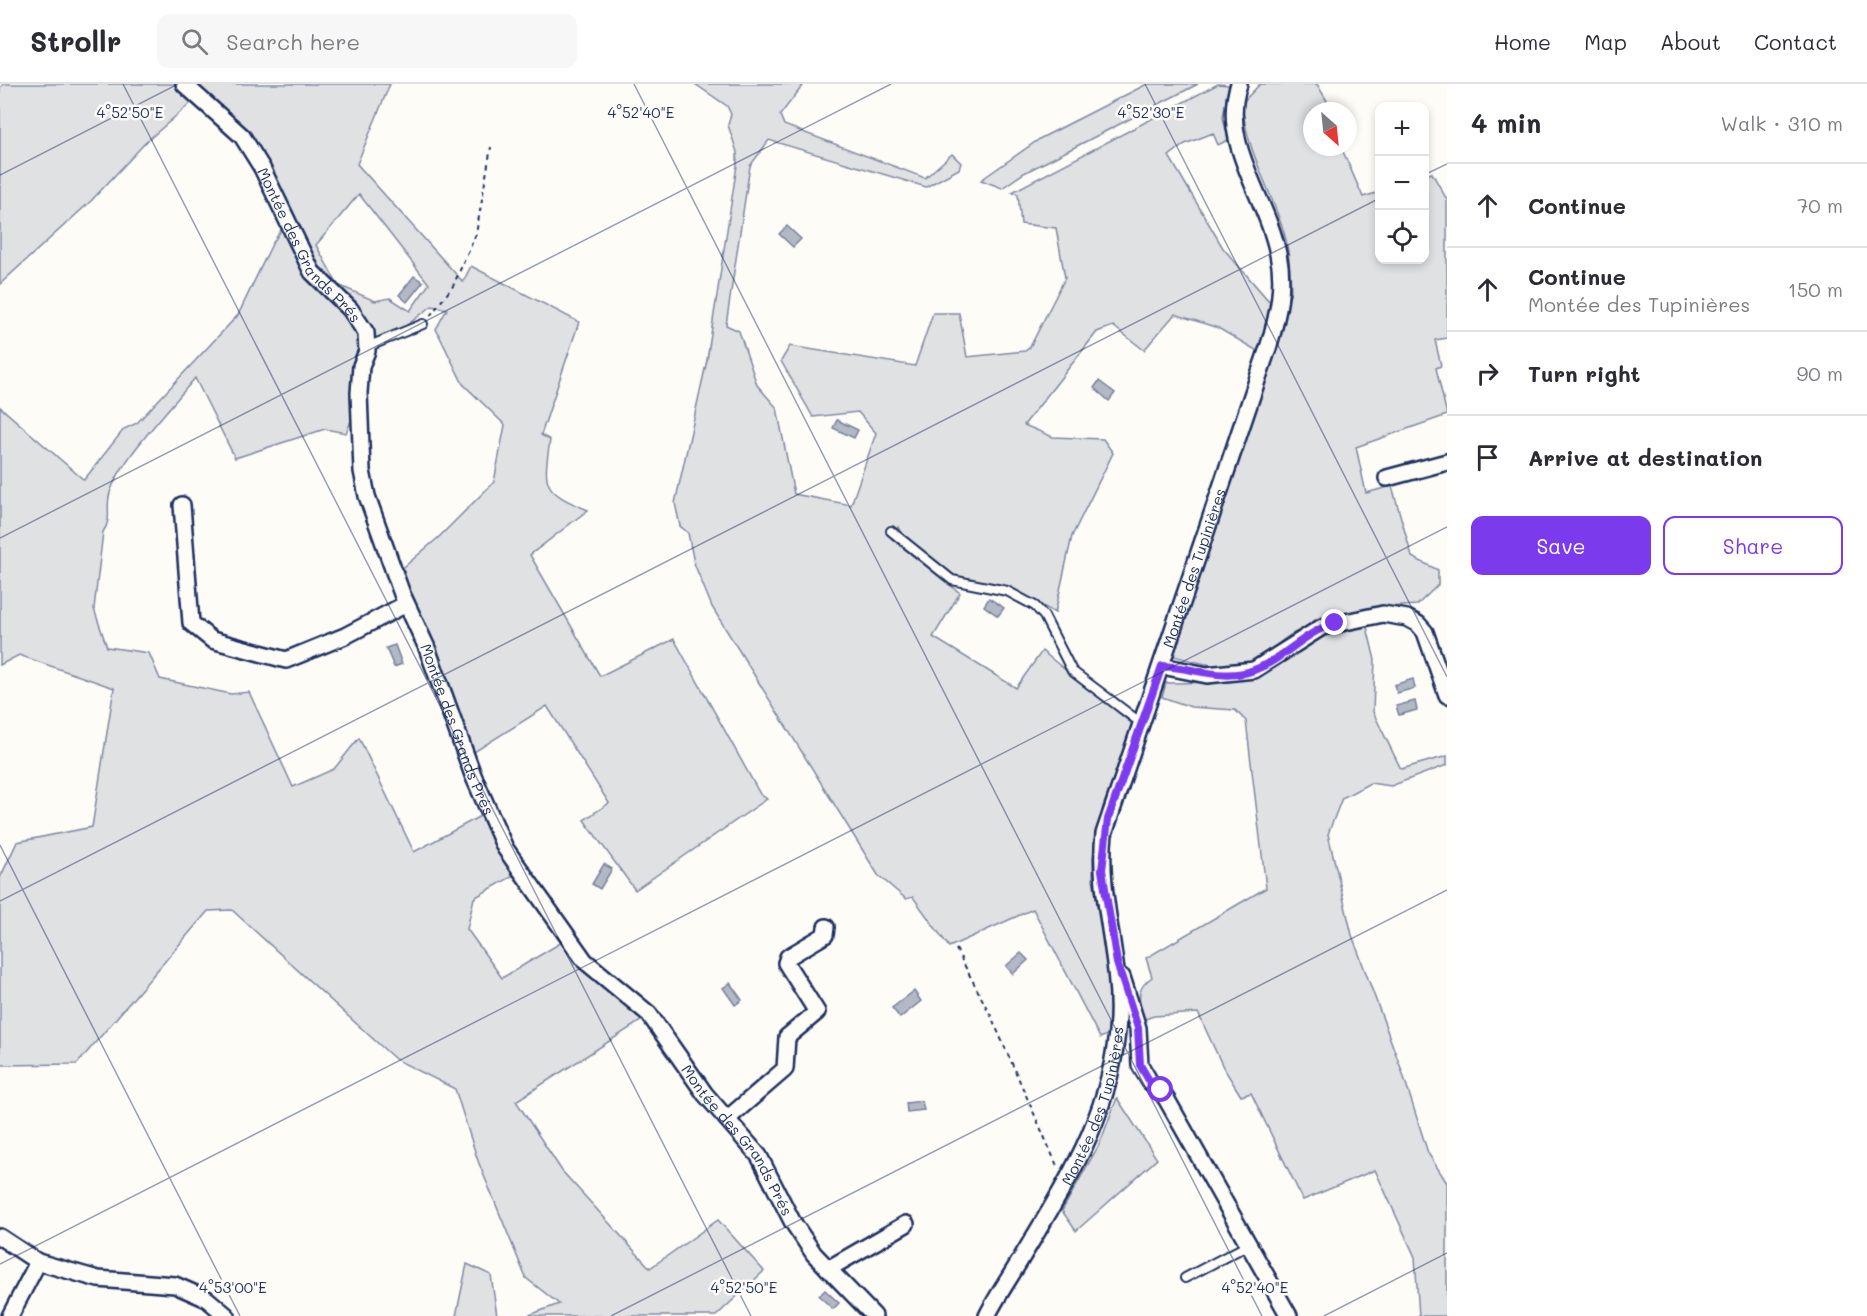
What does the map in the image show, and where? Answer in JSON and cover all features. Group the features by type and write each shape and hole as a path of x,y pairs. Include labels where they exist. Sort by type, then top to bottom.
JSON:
{"street":[{"name":"Montée des Grands Prés","path":"184,84 242,136 262,168 305,261 312,272 350,309 366,333 367,347 361,366 359,393 362,471 377,526 406,604 427,648 473,775 506,848 585,961 649,1014 705,1094 759,1156 792,1221 814,1254 874,1316"},
{"name":"Montée des Tupinières","path":"987,1316 1089,1142 1110,1075 1118,1019 1117,963 1104,891 1102,854 1108,819 1162,666 1269,345 1279,307 1281,273 1275,238 1243,158 1232,119 1239,84"},
{"path":"1387,478 1447,462"},
{"path":"182,506 191,623 212,640 286,660 345,636 406,604"},
{"path":"1162,666 1207,675 1254,670 1322,627 1383,614 1396,614 1418,624 1425,632 1447,695"},
{"path":"727,1119 786,1069 787,1037 817,1012 786,963 788,957 825,935 826,927"},
{"path":"1117,963 1138,1028 1140,1065 1144,1075 1167,1100 1289,1316"},
{"path":"828,1269 906,1224"},
{"path":"0,1237 38,1262 98,1280 175,1285 207,1299 227,1316"},
{"path":"10,1316 38,1262"}],"lane":[{"path":"367,347 423,324"},
{"path":"891,531 952,580 1007,591 1035,606 1044,616 1072,671 1141,723"},
{"path":"1185,1278 1248,1245"}],"path":[{"path":"423,324 453,286 476,234 491,147"},
{"path":"956,949 987,1007 1066,1184"}],"shaded area":[{"path":"4,84 175,84 190,98 191,103 147,141 91,201 0,284 0,87"},
{"path":"196,84 390,84 357,164 463,282 471,266 579,322 541,435 550,440 547,468 549,485 562,498 588,510 530,555 600,676 674,639 760,794 767,799 635,890 584,820 609,803 547,706 471,754 398,572 439,537 494,482 505,425 463,384 436,329 447,309 432,306 403,328 378,341 366,384 346,433 325,429 235,458 195,378 135,450 115,480 110,493 94,609 107,647 149,653 160,679 231,694 249,692 293,787 334,769 359,738 414,852 484,814 518,873 474,898 467,929 502,978 562,942 572,955 644,1019 516,1101 562,1171 650,1268 718,1220 764,1271 716,1316 527,1316 559,1304 526,1278 478,1161 455,1089 395,1059 232,910 208,911 77,1064 0,1065 0,878 17,842 92,827 114,688 19,655 0,665 0,407 84,480 124,429 137,423 238,315 272,244 289,218 233,119","holes":["359,194 429,284 410,311 390,298 375,301 338,285 316,245"]},
{"path":"695,84 804,84 780,115 784,125 925,178 952,154 961,163 959,169 926,187 769,140 750,166 726,325 739,331 757,385 777,408 794,494 851,505 876,433 858,412 813,417 781,361 790,346 915,366 933,313 959,313 967,357 1025,351 1030,347 1065,278 1056,228 1021,224 1018,194 1012,192 1218,84 1229,85 1223,117 1228,140 1218,145 1213,133 1185,144 1169,156 1223,248 1269,301 1275,303 1259,352 1218,328 1175,314 1144,350 1113,326 1097,332 1024,425 1053,437 1103,439 1113,453 1072,536 1055,613 1009,587 958,579 946,573 905,537 898,527 892,539 960,593 933,637 1016,688 1042,651 1131,723 1133,728 1103,807 1093,857 1093,879 1110,980 1109,1034 1100,1038 1033,909 949,947 913,897 906,899 878,875 712,607 694,563 688,533 680,526 675,503 707,360 737,165 737,152 728,125 731,114 727,106"},
{"path":"1147,84 1198,84 1024,173 1002,188 981,180 1041,138"},
{"path":"1260,84 1317,84 1328,102 1303,102 1303,156 1345,156 1363,197 1375,193 1375,264 1429,264 1429,174 1432,173 1447,200 1447,338 1435,340 1441,366 1436,368 1447,415 1356,447 1366,493 1392,486 1412,557 1438,570 1438,585 1417,605 1369,610 1322,621 1292,634 1253,663 1229,667 1174,656 1174,649 1291,292 1285,236 1254,154 1244,121 1242,103"},
{"path":"787,226 801,239 793,247 779,234"},
{"path":"414,276 423,282 407,302 399,295"},
{"path":"1099,381 1115,393 1109,401 1094,388"},
{"path":"837,420 858,430 854,438 833,428"},
{"path":"989,598 1004,608 998,616 984,606"},
{"path":"1367,627 1375,660 1373,712 1401,769 1447,756 1447,765 1391,786 1370,783 1342,798 1328,834 1352,935 1402,1071 1428,1153 1447,1183 1447,1316 1419,1316 1415,1257 1375,1170 1303,1200 1251,1093 1241,1096 1223,1067 1198,1013 1154,1016 1142,1020 1140,1007 1140,991 1152,977 1146,958 1266,888 1246,721 1235,710 1191,707 1162,697 1166,683 1212,682 1247,678 1268,669 1328,631 1339,628"},
{"path":"395,645 402,664 394,667 386,648"},
{"path":"1413,679 1415,688 1397,693 1394,685"},
{"path":"1415,701 1417,710 1399,715 1396,706"},
{"path":"604,864 612,869 600,889 592,884"},
{"path":"1021,953 1028,960 1013,974 1006,966"},
{"path":"730,983 742,1000 735,1005 723,988"},
{"path":"914,991 921,1001 900,1018 892,1008"},
{"path":"1117,1098 1157,1159 1076,1231 1062,1211 1100,1143"},
{"path":"922,1101 924,1110 907,1112 906,1103"},
{"path":"467,1264 491,1275 497,1316 456,1316"},
{"path":"825,1290 839,1303 833,1309 819,1296"}],"route":[{"path":"1161,1090 1144,1075 1140,1065 1138,1028 1117,963 1102,870 1104,834 1108,819 1149,699 1162,666 1207,675 1242,673 1254,670 1310,633 1335,623"}]}
